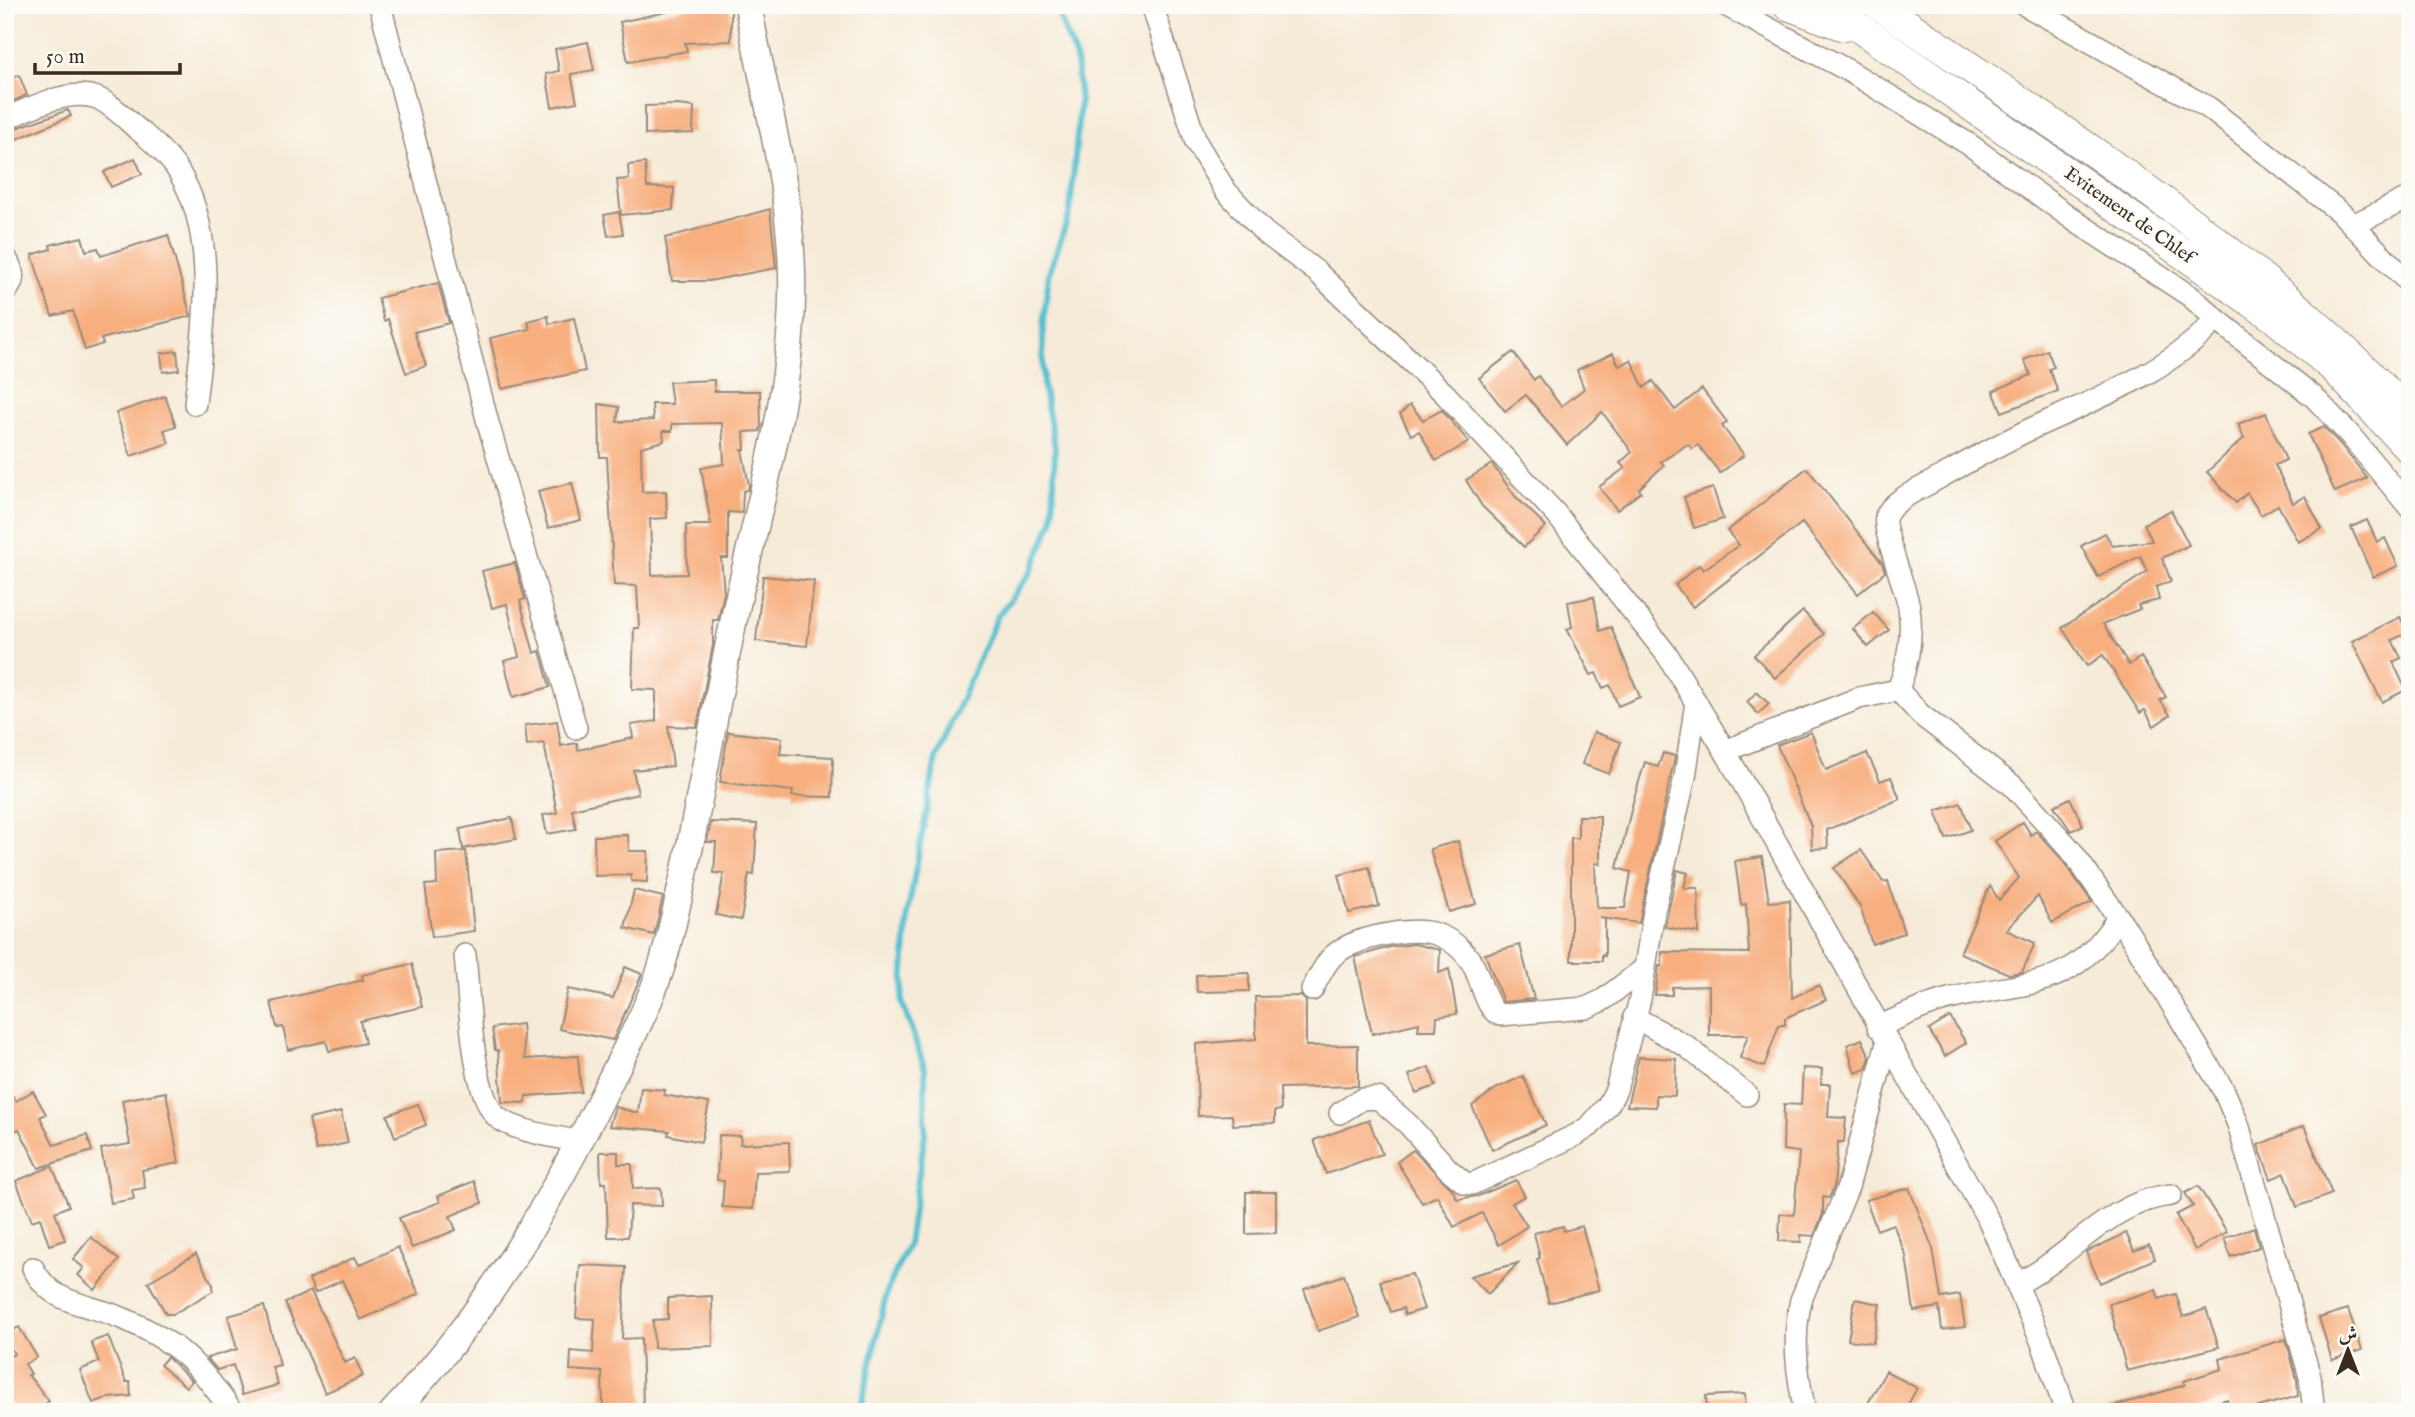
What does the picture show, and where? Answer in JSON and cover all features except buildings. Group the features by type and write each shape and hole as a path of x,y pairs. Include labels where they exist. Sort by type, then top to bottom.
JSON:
{"highway":[{"path":"1788,5 1875,38"},
{"name":"Evitement de Chlef","path":"1827,5 2275,318 2335,369 2410,449"},
{"name":"Evitement de Chlef","path":"1879,5 2242,260 2315,321 2410,416"}],"main road":[{"path":"393,1412 439,1363 506,1273 579,1142 642,1017 667,950 715,707 791,350 792,271 785,188 748,5"}],"street":[{"path":"380,5 488,423 576,728"},
{"path":"1152,5 1196,142 1225,190 1264,232 1317,272 1455,404 1556,514 1668,656 1726,751 1990,1223 2017,1284 2066,1412"},
{"path":"1725,5 1849,71 1970,145 2078,223 2190,296 2314,397 2350,435 2410,508"},
{"path":"2025,5 2209,108 2353,225 2410,284"},
{"path":"5,119 65,97 81,95 97,99 152,142 175,166 185,184 201,233 204,264 204,325 195,404"},
{"path":"2353,225 2410,197"},
{"path":"5,256 13,273 11,286 5,292"},
{"path":"1898,690 1908,663 1909,611 1902,574 1884,529 1889,511 1900,500 1979,455 2088,405 2166,360 2202,334 2216,319"},
{"path":"1726,751 1859,698 1898,690"},
{"path":"1898,690 1921,715 2012,786 2070,849 2118,917 2224,1091 2238,1124 2310,1377 2314,1412"},
{"path":"1340,1113 1362,1099 1378,1098 1390,1105 1465,1183 1481,1182 1590,1126 1616,1090 1645,968 1685,776 1696,702"},
{"path":"1805,1412 1794,1341 1797,1318 1801,1300 1848,1187 1883,1035 1927,1005 2054,977 2088,957 2118,917"},
{"path":"1312,990 1332,956 1361,940 1406,929 1430,931 1446,937 1460,948 1479,975 1493,1010 1500,1015 1586,1008 1603,1000 1645,968"},
{"path":"466,955 479,1080 488,1110 514,1126 579,1142"},
{"path":"1634,1017 1686,1046 1747,1095"},
{"path":"2017,1284 2037,1274 2105,1222 2132,1205 2156,1196 2171,1195"},
{"path":"33,1268 41,1282 56,1296 72,1304 109,1313 175,1348 197,1368 232,1412"}],"waterway":[{"path":"860,1412 887,1291 908,1244 925,1134 925,1069 902,1002 908,911 936,758 997,617 1031,572 1053,520 1055,447 1043,385 1043,326 1049,273 1070,212 1080,102 1076,59 1055,5"}]}
